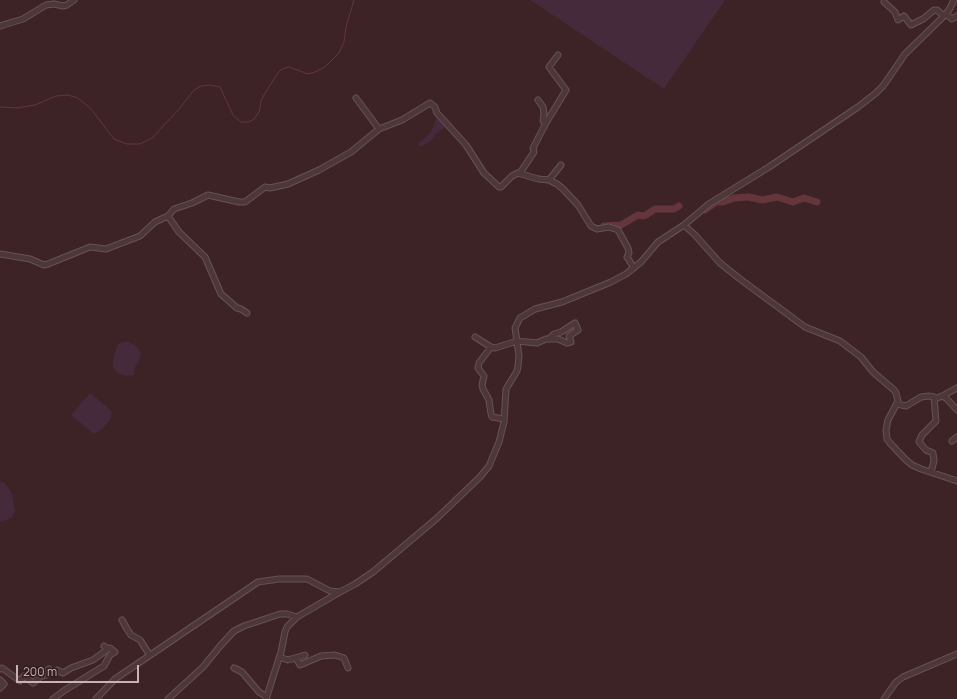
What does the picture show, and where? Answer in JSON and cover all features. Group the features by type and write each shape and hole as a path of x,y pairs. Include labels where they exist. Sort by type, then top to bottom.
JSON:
{"street":[{"path":"0,26 23,19 49,4 63,6 74,0"},
{"path":"234,668 242,672 258,692 266,698 286,630 297,617 374,572 436,519 480,477 492,460 499,442 504,419 506,389 517,371 519,356 516,326 520,318 535,309 562,302 611,282 634,268 642,262 658,242 684,225 710,204 769,167 872,96 886,83 905,54 945,15 954,0"},
{"path":"884,2 895,12 898,20 904,16 911,25 923,19 934,10 937,10 952,19 957,16"},
{"path":"520,173 534,152 533,148 566,90 549,68 558,54"},
{"path":"356,98 379,129"},
{"path":"538,100 543,108 543,121 546,123"},
{"path":"0,254 30,259 48,264 90,247 103,250 140,236 155,222 168,216 174,209 192,203 208,195 241,203 248,201 265,187 281,186 294,182 351,152 379,129 402,120 431,103 435,107 436,113 464,141 481,170 498,187 502,187 515,174 520,173 538,179 549,180 563,189 578,205 591,226 597,229 609,227 618,230 628,248 627,257 634,268"},
{"path":"549,180 561,165"},
{"path":"168,216 179,232 205,257 221,294 237,308 247,313"},
{"path":"684,225 696,235 720,263 740,279 805,327 840,341 861,356 873,372 894,390 898,399 886,426 887,439 905,459 921,469 957,481"},
{"path":"475,337 494,348 517,341 537,343 545,339 549,339 558,339 567,343 571,342 570,336 578,330 575,323 561,332 554,334 549,339"},
{"path":"491,347 479,363 478,368 484,376 482,385 489,400 492,417 504,419"},
{"path":"935,400 957,388"},
{"path":"897,404 906,406 921,397 929,396 932,396 935,400 937,420 922,435 919,442 926,450 933,453 934,461 931,472"},
{"path":"942,396 946,398 957,410"},
{"path":"952,441 957,437"},
{"path":"96,699 115,679 149,654 176,639 246,590 262,581 307,580 328,590 340,592"},
{"path":"168,699 203,667 220,645 234,631 244,626 280,614 287,614 297,617"},
{"path":"122,620 127,630 131,635 140,640 149,654"},
{"path":"42,676 53,673 56,670 63,673 71,668 93,660 106,648 110,648 115,652 110,655 104,666 53,699"},
{"path":"884,699 896,682 903,677 957,654"},
{"path":"279,657 288,660 305,655"},
{"path":"296,658 300,665 321,656 335,655 344,658 348,668"},
{"path":"0,669 2,668 20,681 24,676 34,683 49,669"},
{"path":"0,680 4,684 0,688"}],"shaded area":[{"path":"530,0 725,0 664,89"},
{"path":"440,117 447,126 436,134 432,140 420,147 418,145 419,143 431,132 436,119"},
{"path":"129,342 136,346 141,353 139,361 135,367 134,375 127,376 119,374 113,368 113,359 118,344"},
{"path":"90,393 112,411 109,421 102,429 94,434 71,415"},
{"path":"0,482 5,483 12,494 15,511 11,518 0,522"}],"waterway":[{"path":"0,107 17,108 35,105 56,96 68,95 78,98 91,109 114,139 127,144 140,144 152,138 180,108 194,90 201,86 209,85 220,87 233,115 241,122 249,122 254,119 259,112 264,95 277,74 282,69 289,67 308,74 325,67 339,53 344,42 346,27 354,0"},
{"path":"705,210 716,202 723,202 734,198 749,197 762,200 777,197 793,202 804,198 817,202"},
{"path":"604,226 621,225 638,215 646,215 655,209 674,209 679,206"}]}
